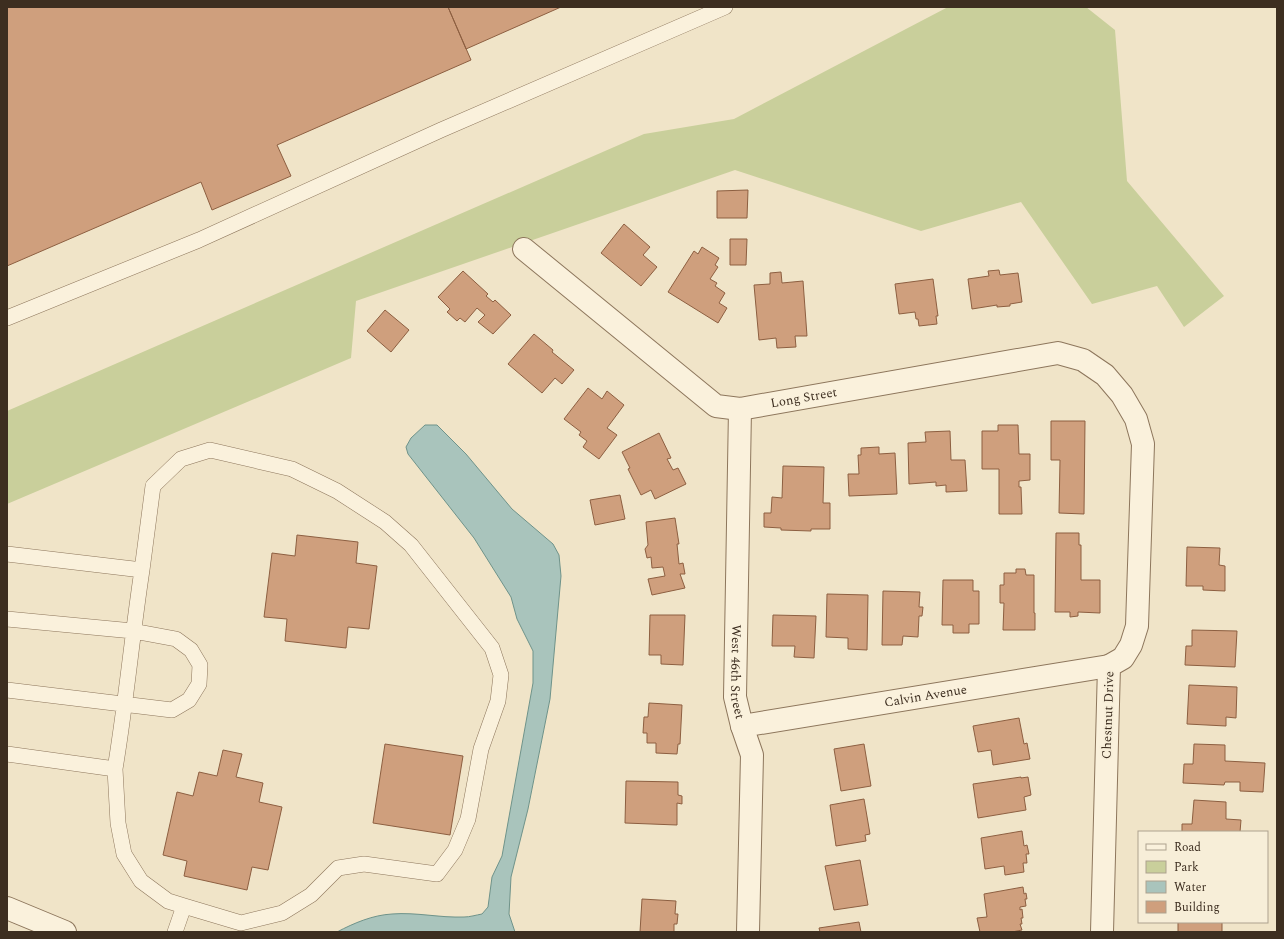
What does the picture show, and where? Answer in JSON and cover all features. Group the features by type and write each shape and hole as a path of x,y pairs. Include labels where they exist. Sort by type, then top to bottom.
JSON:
{"street":[{"name":"Long Street","path":"524,249 716,406 740,409 1058,353 1083,360 1105,375 1122,395"},
{"name":"Chestnut Drive","path":"1102,932 1109,666 1124,658 1131,645 1137,626 1143,444 1136,419 1122,395"},
{"name":"West 46th Street","path":"740,409 735,697 742,726 752,755 748,932"},
{"name":"Calvin Avenue","path":"742,726 1109,666"},
{"path":"7,908 65,932"}],"lane":[{"path":"7,318 199,240 441,130 725,7"},
{"path":"210,450 292,469 337,491 385,522 411,545 492,648 501,675 498,701 481,748 468,819 455,850 437,874 364,864 338,868 311,895 282,913 241,923 168,901 141,881 124,854 118,823 115,769 125,705 133,631 153,486 181,459 210,450"},
{"path":"7,554 142,570"},
{"path":"7,618 133,631 176,639 191,650 200,665 198,684 189,700 172,710 7,690"},
{"path":"7,754 115,769"},
{"path":"175,932 184,906"}],"green space":[{"path":"948,7 1086,7 1115,30 1127,181 1224,296 1184,327 1157,286 1092,304 1021,202 921,231 735,170 356,301 351,358 7,504 7,411 644,134 734,119"}],"water":[{"path":"425,425 437,425 466,454 512,509 553,544 559,555 561,576 550,699 528,809 511,877 509,914 515,932 337,932 364,920 378,916 410,914 466,917 482,914 488,907 492,877 502,856 533,683 533,651 517,619 511,597 474,538 408,454 406,447 411,438"}],"building":[{"path":"7,7 448,7 471,60 277,145 291,176 212,210 201,182 7,266"},
{"path":"448,7 561,7 466,49"},
{"path":"748,190 747,218 717,218 717,191"},
{"path":"624,224 650,247 643,255 657,267 641,286 601,253"},
{"path":"730,239 747,239 746,265 730,265"},
{"path":"702,247 719,258 715,265 718,267 710,279 717,283 715,286 725,293 719,303 727,308 718,323 668,292 694,251 698,254"},
{"path":"999,270 1000,275 1018,273 1022,302 1010,304 1010,306 997,307 997,305 972,309 968,279 989,276 988,271"},
{"path":"463,271 488,294 486,296 493,302 495,300 511,315 493,334 478,322 485,315 477,308 465,322 460,318 457,321 447,312 450,309 438,297"},
{"path":"781,272 782,283 803,281 807,336 795,336 796,347 777,348 776,338 759,340 754,285 770,284 770,273"},
{"path":"933,279 938,316 936,316 937,324 919,326 915,312 899,314 895,284"},
{"path":"385,310 409,330 391,352 367,331"},
{"path":"534,334 553,350 552,352 574,370 562,384 555,378 542,393 508,364"},
{"path":"588,388 602,399 607,391 624,405 607,428 617,435 599,459 583,447 587,441 579,435 581,432 564,419"},
{"path":"1051,421 1085,421 1084,514 1059,513 1060,460 1051,460"},
{"path":"998,425 1018,425 1019,454 1030,454 1030,480 1019,481 1019,487 1021,487 1022,514 999,514 999,469 982,469 982,431 998,431"},
{"path":"950,431 951,460 965,460 967,491 946,492 946,485 936,486 936,482 909,484 908,443 926,442 925,432"},
{"path":"659,433 671,458 667,459 673,470 678,468 686,484 655,499 651,490 641,495 628,469 630,468 622,452"},
{"path":"879,447 879,454 895,453 897,494 849,496 848,474 859,474 858,455 861,455 861,448"},
{"path":"783,466 824,467 823,503 830,503 830,529 811,529 811,531 781,530 781,528 764,527 764,513 771,513 772,497 782,498"},
{"path":"620,495 625,519 595,525 590,500"},
{"path":"675,518 679,544 677,544 679,564 683,563 685,574 680,574 685,588 652,595 648,579 665,576 663,567 652,568 651,557 647,558 645,549 648,545 646,522"},
{"path":"1056,533 1079,533 1079,545 1081,545 1081,580 1100,580 1100,613 1078,612 1078,616 1070,617 1070,612 1055,612"},
{"path":"297,535 358,542 356,563 377,566 369,629 348,627 346,648 285,641 287,619 264,617 272,553 295,556"},
{"path":"1187,547 1220,548 1219,565 1225,566 1225,591 1203,590 1203,586 1186,586"},
{"path":"1016,569 1025,569 1026,575 1034,575 1035,630 1003,630 1004,603 1000,603 1000,585 1004,585 1004,573 1016,573"},
{"path":"943,580 973,580 973,591 979,591 979,624 969,624 969,633 953,633 953,625 942,625"},
{"path":"883,591 920,592 919,607 923,607 922,616 919,616 918,637 903,636 902,645 882,645"},
{"path":"827,594 868,595 867,650 848,649 848,638 826,637"},
{"path":"650,615 685,615 683,665 661,664 661,655 649,655"},
{"path":"773,615 816,616 814,658 794,657 795,646 772,646"},
{"path":"1192,630 1237,631 1235,667 1185,665 1186,646 1192,646"},
{"path":"1189,685 1237,687 1236,718 1226,717 1226,726 1187,724"},
{"path":"649,703 682,705 680,744 678,744 677,754 656,753 656,743 647,743 647,733 643,733 644,717 648,717"},
{"path":"1019,718 1024,744 1027,743 1030,759 993,765 991,750 978,752 973,726"},
{"path":"385,744 463,756 450,835 373,823"},
{"path":"864,744 871,786 841,791 834,749"},
{"path":"1194,744 1225,745 1225,761 1265,763 1263,792 1240,791 1240,782 1225,782 1224,785 1183,783 1184,764 1193,764"},
{"path":"223,750 242,754 236,777 263,783 259,802 282,807 268,870 252,867 247,890 184,876 187,861 163,855 177,792 193,796 199,772 217,776"},
{"path":"1028,777 1031,795 1024,797 1026,810 978,818 973,784"},
{"path":"626,781 678,782 678,795 682,796 682,804 677,803 677,825 625,823"},
{"path":"864,799 870,834 865,835 866,841 836,846 830,805"},
{"path":"1194,800 1226,802 1226,819 1241,820 1240,831 1182,831 1182,824 1192,824"},
{"path":"1022,831 1024,846 1027,845 1029,854 1026,854 1027,863 1023,863 1024,872 1005,875 1004,866 985,869 981,838"},
{"path":"860,860 868,905 834,910 825,866"},
{"path":"1023,887 1024,894 1026,893 1027,899 1025,899 1026,906 1020,907 1020,910 1022,909 1023,918 1021,918 1022,924 1020,924 1022,930 1012,932 980,932 977,918 987,917 984,894"},
{"path":"642,899 676,901 675,914 678,914 677,924 674,924 674,932 640,932"},
{"path":"859,922 861,932 820,932 819,928"},
{"path":"1178,923 1222,923 1222,932 1178,932"}]}
